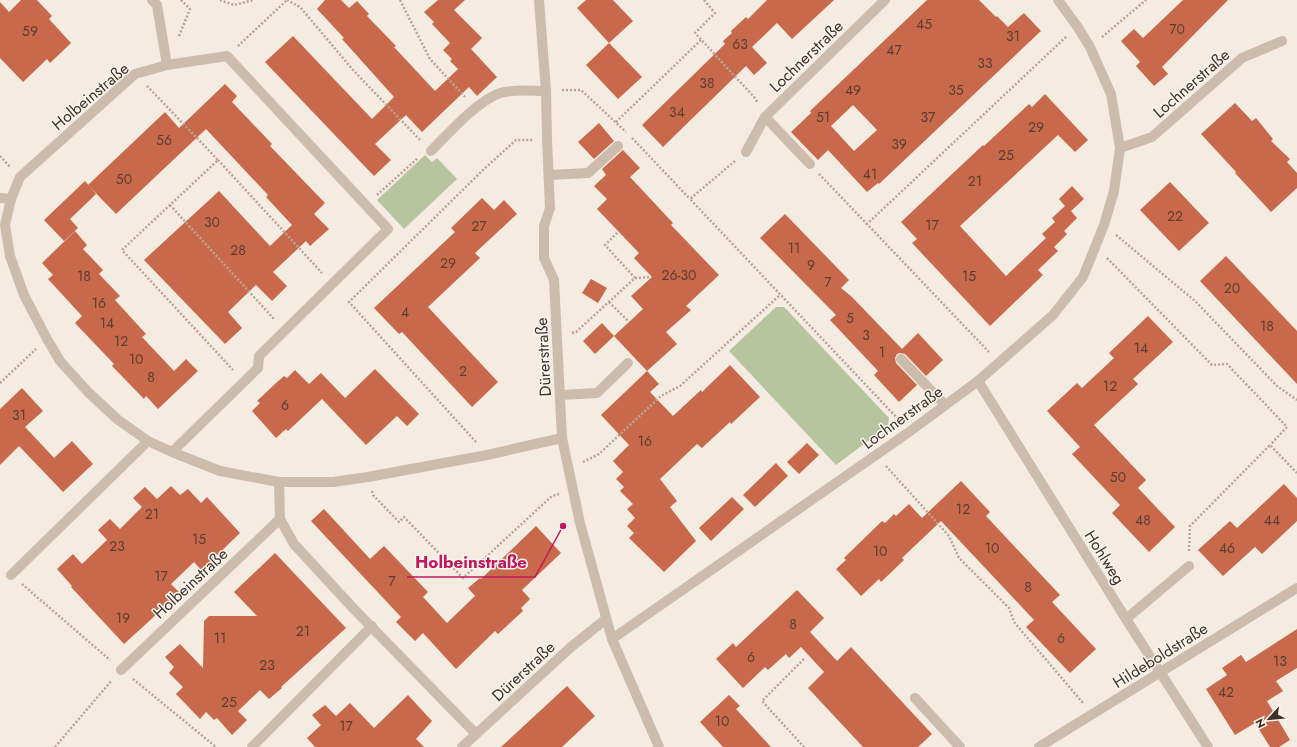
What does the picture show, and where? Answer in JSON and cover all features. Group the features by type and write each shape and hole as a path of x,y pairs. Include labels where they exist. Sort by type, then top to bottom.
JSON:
{"street":[{"path":"152,0 157,5 167,65"},
{"name":"Dürerstraße","path":"539,0 546,91 550,208 544,226 544,258 554,280 562,438 580,523 612,639 659,747"},
{"name":"Lochnerstraße","path":"746,152 766,117 886,0"},
{"name":"Lochnerstraße","path":"612,639 909,432 978,381 1053,315 1083,277 1104,225 1114,191 1120,148 1111,94 1090,47 1058,0"},
{"name":"Lochnerstraße","path":"1120,148 1152,137 1242,58 1282,41"},
{"path":"172,452 258,368 259,356 388,229 227,56"},
{"name":"Holbeinstraße","path":"227,56 167,65 135,74 20,177 11,199 5,225 10,256 24,296 60,361 88,392 117,419 148,440 172,452 220,471 280,482 333,482 368,478 487,455 562,438"},
{"path":"429,150 488,99 500,93 515,91 546,91"},
{"path":"766,117 810,164"},
{"path":"549,175 588,173 618,146"},
{"path":"0,198 11,199"},
{"path":"900,359 945,406"},
{"path":"560,395 597,393 628,363"},
{"name":"Hohlweg","path":"978,381 1126,619 1208,747"},
{"path":"11,575 148,440"},
{"path":"280,482 280,519 294,544 352,607 476,734"},
{"name":"Holbeinstraße","path":"121,670 280,519"},
{"path":"1126,619 1189,566"},
{"name":"Hildeboldstraße","path":"1039,747 1297,588"},
{"name":"Dürerstraße","path":"462,747 571,647 606,619"},
{"path":"252,747 372,626"},
{"path":"915,698 960,747"}],"path":[{"path":"181,0 190,9"},
{"path":"220,0 234,5 254,0"},
{"path":"227,56 287,0 300,7 352,70 429,150 366,204"},
{"path":"400,0 430,59 476,108"},
{"path":"704,0 715,13 695,33 754,97 766,117"},
{"path":"1090,47 1146,0"},
{"path":"867,224 1077,26"},
{"path":"616,122 701,40"},
{"path":"135,74 218,160 332,284"},
{"path":"546,91 581,90 616,122 909,432"},
{"path":"487,455 349,302 484,169 516,140 547,139"},
{"path":"690,199 746,152"},
{"path":"218,160 122,250 243,381"},
{"path":"810,164 999,363"},
{"path":"170,205 285,330"},
{"path":"1104,225 1195,301 1277,386 1297,400"},
{"path":"618,232 605,245 635,278"},
{"path":"1096,246 1212,365 1227,364 1287,427 1190,526 1189,566"},
{"path":"557,335 576,332 635,278 652,277"},
{"path":"568,470 599,454 661,396 680,386 780,295"},
{"path":"609,302 629,322"},
{"path":"0,383 47,339"},
{"path":"1270,445 1297,473"},
{"path":"876,454 949,536 959,558 1009,608 1014,622 1093,714"},
{"path":"368,478 373,495 399,522 404,517 462,578 552,496 573,491"},
{"path":"11,575 121,670 216,747"},
{"path":"804,659 762,701 804,747"},
{"path":"55,747 121,670"}],"green space":[{"path":"425,155 432,162 437,158 457,179 404,229 377,200"},
{"path":"776,307 784,307 889,418 888,426 836,465 729,351"}],"building":[{"path":"21,0 37,0 52,16 49,19 71,43 50,63 47,59 23,82 0,58 0,2 9,12"},
{"path":"325,0 341,0 349,8 357,1 369,14 367,16 396,46 394,47 435,91 458,69 450,61 452,59 443,50 450,43 432,24 434,22 424,12 438,0 465,0 454,10 482,38 471,49 497,77 477,96 469,87 422,132 406,115 375,144 391,160 374,176 265,62 293,36 372,119 394,97 342,39 344,38 317,9"},
{"path":"586,0 613,0 633,21 609,43 577,8"},
{"path":"767,0 834,0 792,39 777,23 752,47 767,63 754,75 746,66 663,147 642,125 725,44 723,41 732,33 731,31 746,17 748,19"},
{"path":"927,0 979,0 1008,27 1024,13 1041,31 879,184 878,183 867,192 828,150 818,160 791,132 811,113 810,111","holes":["853,105 877,130 854,151 831,126"]},
{"path":"1183,0 1228,0 1162,67 1168,74 1154,86 1136,66 1140,62 1121,41 1134,29 1143,38"},
{"path":"609,43 642,77 618,99 586,65"},
{"path":"225,84 237,96 232,102 272,144 270,146 325,203 314,214 329,229 310,246 306,241 273,272 287,286 272,301 256,285 228,312 242,328 225,344 144,260 219,191 270,246 292,225 266,197 268,195 206,129 116,214 88,185 165,112 179,128"},
{"path":"1045,94 1088,140 1075,152 1058,135 960,226 1006,276 1046,238 1042,234 1055,222 1052,218 1065,206 1059,199 1072,186 1084,199 1071,211 1077,218 1064,231 1067,234 1054,247 1058,251 1038,270 1043,275 990,326 912,243 917,239 901,222 1029,104 1032,107"},
{"path":"1235,103 1252,121 1256,118 1273,139 1271,141 1290,159 1287,162 1297,173 1297,188 1271,212 1201,134"},
{"path":"599,123 614,141 594,159 578,142"},
{"path":"623,150 640,168 630,177 673,223 671,225 719,275 686,306 691,310 666,332 677,344 647,371 614,336 643,309 631,296 652,277 634,258 639,253 597,209 607,199 594,186 606,175 602,169"},
{"path":"85,181 96,194 70,219 78,228 64,241 44,220"},
{"path":"1170,182 1209,223 1179,251 1140,210"},
{"path":"482,198 494,210 504,200 517,214 475,253 480,258 428,307 498,382 472,407 402,332 399,334 374,308 455,232 451,228"},
{"path":"785,214 849,280 841,288 852,297 902,349 918,333 943,360 926,376 905,354 897,354 895,358 896,363 917,385 899,402 874,375 878,371 830,320 836,315 760,238"},
{"path":"75,231 87,245 83,249 103,270 99,274 120,296 115,300 146,334 142,337 174,371 186,359 198,371 158,409 146,396 144,399 112,366 114,364 75,323 82,316 48,279 53,275 42,263"},
{"path":"1226,256 1297,331 1297,384 1200,281"},
{"path":"591,279 607,288 598,303 582,293"},
{"path":"1148,316 1173,342 1133,379 1138,384 1094,425 1146,480 1138,488 1175,527 1149,552 1112,513 1120,505 1072,454 1080,447 1047,411 1077,383 1082,388 1114,358 1109,353"},
{"path":"602,323 614,336 595,354 583,341"},
{"path":"730,365 760,397 702,448 697,444 660,479 677,501 670,507 696,541 664,572 629,538 634,533 627,526 635,518 627,509 633,504 620,491 624,487 616,479 623,472 613,461 629,445 601,415 647,371 659,384 650,392 673,416 701,390 702,392"},
{"path":"375,369 419,414 407,426 397,416 366,445 322,399 288,431 286,429 276,438 252,411 260,403 257,401 284,376 287,378 295,370 309,384 321,373 345,398"},
{"path":"22,388 43,411 25,427 54,458 72,441 93,464 63,492 19,446 0,465 0,409"},
{"path":"807,443 819,455 799,474 787,462"},
{"path":"776,463 788,476 755,507 743,495"},
{"path":"961,481 990,512 986,516 1060,595 1052,602 1096,649 1070,673 1026,627 1034,620 941,521 902,558 904,560 881,582 879,579 861,596 836,569 846,560 844,558 882,521 885,523 894,514 896,516 909,504 922,518"},
{"path":"1284,484 1297,498 1297,521 1262,554 1255,547 1223,576 1198,550 1230,521 1237,528"},
{"path":"171,486 180,495 188,489 201,503 207,497 240,533 213,559 214,561 203,572 194,562 171,584 180,593 124,644 71,587 72,586 57,569 73,554 82,564 107,540 98,530 110,519 120,529 142,507 133,498 145,487 157,499"},
{"path":"732,497 744,509 711,541 699,528"},
{"path":"324,509 370,559 384,546 428,592 423,597 447,623 475,596 468,588 480,578 481,579 536,526 561,553 522,590 530,599 521,608 523,611 498,634 495,631 456,669 423,633 415,641 396,622 401,617 311,521"},
{"path":"275,553 346,628 269,699 260,690 238,711 247,720 232,735 217,718 214,720 206,712 200,719 176,694 183,687 169,673 174,667 165,657 180,644 203,668 204,621 209,616 257,616 234,592"},
{"path":"797,590 824,618 810,632 837,661 851,647 932,734 918,747 863,747 808,688 824,672 801,647 789,658 786,654 768,670 765,667 743,688 716,659 733,643 736,647"},
{"path":"1297,629 1297,668 1276,681 1283,691 1267,701 1290,740 1279,747 1270,747 1255,723 1235,735 1206,689 1227,675 1222,668 1241,655 1246,662"},
{"path":"567,686 595,716 562,747 501,747"},
{"path":"408,695 432,721 416,739 424,747 315,747 307,738 321,725 312,715 325,705 336,716 350,703 374,728"},
{"path":"729,695 740,706 736,709 771,747 723,747 700,722"}],"place":[{"name":"Holbeinstraße","path":"563,526"}]}
